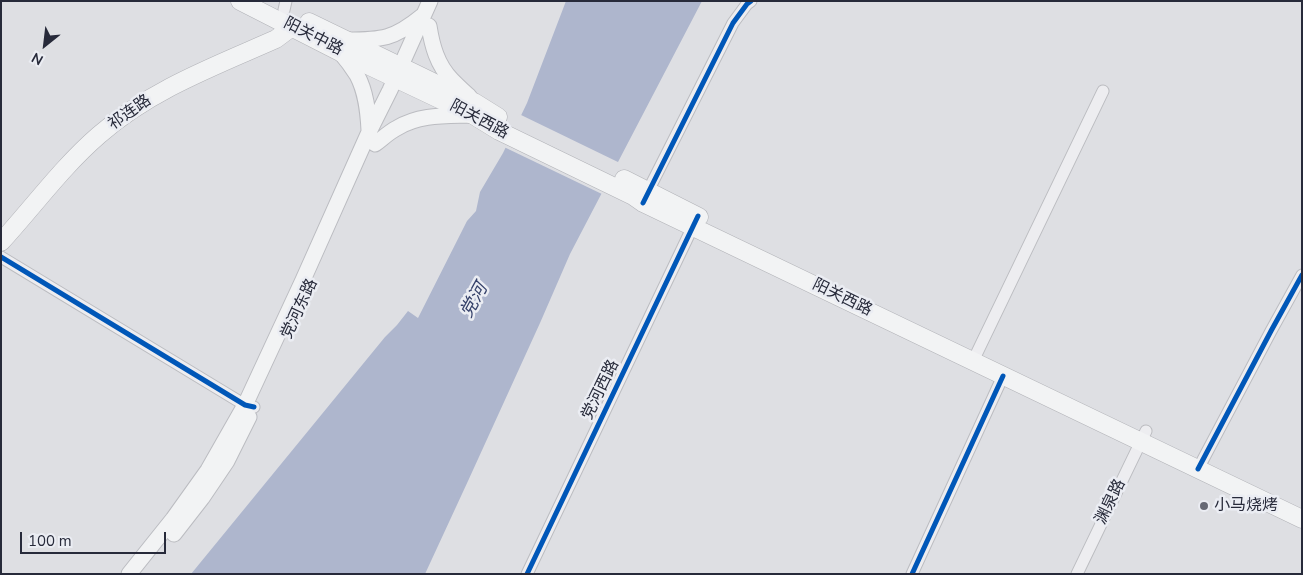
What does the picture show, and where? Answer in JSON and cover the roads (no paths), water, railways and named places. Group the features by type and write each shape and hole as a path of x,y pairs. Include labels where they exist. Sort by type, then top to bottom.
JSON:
{"highway":[{"name":"阳关中路","path":"240,1 292,27 342,46 397,72"},
{"name":"阳关中路","path":"266,1 284,6 342,46"},
{"name":"祁连路","path":"3,238 75,156 129,113 164,90 276,39 292,27"},
{"name":"阳关西路","path":"397,72 695,222 1201,464 1302,519"},
{"name":"阳关西路","path":"976,356 1003,376 1143,436"},
{"name":"阳关西路","path":"1201,464 1302,506"}],"main road":[{"name":"党河东路","path":"141,574 202,498 227,461 250,406 372,138 397,72 427,14 440,1"},
{"path":"427,14 433,47 438,60 473,109 414,119 372,138 363,90 342,46 375,40 400,32 427,14"},
{"name":"党河东路","path":"129,574 173,519 250,406"}],"street":[{"path":"640,194 733,23 751,1"},
{"path":"976,356 1103,91"},
{"name":"党河西路","path":"526,574 695,222"},
{"path":"1,257 250,406"},
{"path":"1201,464 1302,275"},
{"path":"912,574 1003,376"},
{"name":"渊泉路","path":"1077,574 1143,436"}],"water":[{"name":"党河","path":"566,1 702,1 570,254 425,574 191,574 408,311 418,318 467,221 476,211 480,192 503,153 527,103"}],"place":[{"name":"小马烧烤","path":"1204,506"}]}
